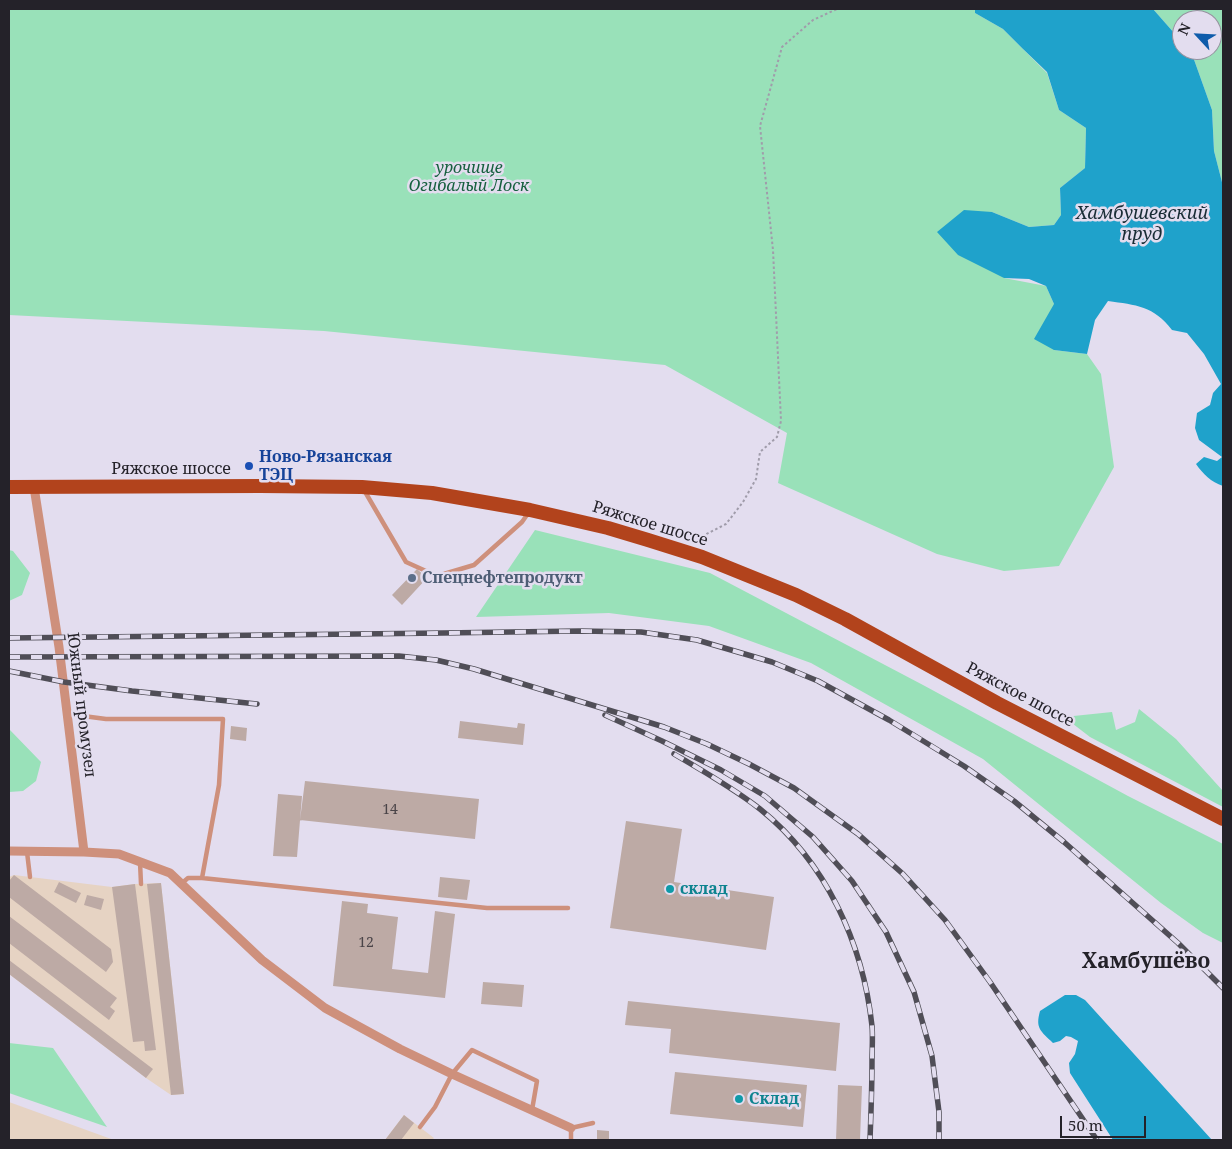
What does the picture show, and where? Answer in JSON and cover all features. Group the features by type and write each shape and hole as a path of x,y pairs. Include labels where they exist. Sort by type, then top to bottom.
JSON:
{"main road":[{"name":"Ряжское шоссе","path":"9,487 362,487 432,494 530,510 608,528 710,560 796,595 837,615 997,703 1223,819"}],"street":[{"name":"Южный промузел","path":"34,487 59,647 84,852"},
{"path":"9,851 119,854 170,873 262,960 325,1008 400,1049 571,1128"}],"lane":[{"path":"362,487 406,562 437,576 474,565 522,522 530,510"},
{"path":"68,714 106,719 223,719 219,785 202,878"},
{"path":"27,852 30,877"},
{"path":"140,862 141,884"},
{"path":"181,884 188,878 202,878 487,908 568,908"},
{"path":"420,1127 435,1108 452,1074 472,1050 537,1081 532,1110"},
{"path":"571,1140 571,1128 593,1123"}],"path":[{"path":"678,549 726,524 743,502 756,479 760,452 777,437 781,421 772,250 760,126 782,47 813,20 837,9"}],"shaded area":[{"path":"14,875 112,887 161,883 184,1094 171,1095 146,1078 9,974 9,877"},
{"path":"9,1102 114,1140 9,1140"},
{"path":"404,1115 434,1138 432,1140 385,1140"}],"green space":[{"name":"урочище Огибалый Лоск","path":"9,9 975,9 975,13 1003,29 1047,73 1059,110 1086,128 1085,168 1060,188 1061,215 1054,225 1029,227 992,212 1004,278 1046,286 1054,304 1054,350 1087,354 1101,374 1114,467 1059,566 1004,571 937,554 778,483 787,433 665,365 324,331 9,315"},
{"path":"1153,9 1223,9 1223,186 1214,151 1212,110 1194,60 1222,60 1222,10 1172,10 1172,31"},
{"path":"535,530 710,573 1128,796 1223,844 1223,943 1203,933 1161,903 983,759 811,663 709,626 609,613 476,617"},
{"path":"9,550 13,551 30,573 22,595 9,601"},
{"path":"1139,709 1176,739 1223,791 1223,807 1090,737 1064,717 1112,712 1116,730 1135,722"},
{"path":"9,729 41,762 36,781 23,791 9,792"},
{"path":"9,1043 53,1048 107,1127 9,1093"}],"water":[{"name":"Хамбушевский пруд","path":"975,9 1153,9 1172,31 1172,60 1194,60 1212,110 1214,151 1223,186 1223,486 1208,477 1196,464 1204,457 1217,461 1222,457 1199,440 1195,428 1197,413 1210,405 1213,393 1221,384 1204,354 1187,333 1172,330 1158,316 1144,308 1108,301 1095,320 1087,354 1054,350 1034,339 1054,304 1046,286 1029,279 1004,278 958,255 937,232 964,210 992,212 1029,227 1054,225 1061,215 1060,188 1085,168 1086,128 1059,110 1047,72 1003,29 975,13"},
{"path":"1065,995 1076,995 1085,1000 1212,1140 1113,1140 1070,1073 1069,1063 1075,1054 1078,1041 1066,1036 1060,1041 1053,1043 1039,1026 1040,1011"}],"building":[{"path":"417,569 427,578 402,605 392,595"},
{"path":"460,721 517,728 518,723 525,724 523,745 458,738"},
{"path":"231,726 247,728 246,741 230,739"},
{"path":"305,781 479,799 475,839 300,820"},
{"path":"278,794 302,796 297,857 273,856"},
{"name":"склад","path":"626,821 682,829 674,882 774,897 766,950 610,928"},
{"path":"14,875 111,949 113,962 106,972 9,897 9,881"},
{"path":"440,877 470,880 467,900 438,897"},
{"path":"59,882 81,893 76,903 54,892"},
{"path":"161,883 184,1094 171,1095 147,884"},
{"path":"135,884 156,1050 145,1051 144,1041 133,1042 112,887"},
{"path":"87,895 104,899 101,910 84,905"},
{"path":"342,901 368,904 367,913 398,917 392,969 428,973 435,911 455,914 445,998 333,986"},
{"path":"9,916 117,998 110,1007 115,1011 109,1020 9,943"},
{"path":"9,960 153,1069 146,1078 9,974"},
{"path":"483,982 524,985 522,1007 481,1004"},
{"path":"628,1001 840,1023 836,1071 669,1053 671,1029 625,1025"},
{"name":"Склад","path":"675,1072 807,1085 803,1127 670,1114"},
{"name":"Склад","path":"838,1085 862,1086 860,1140 836,1140"},
{"path":"404,1115 414,1123 401,1140 385,1140"},
{"path":"597,1130 609,1131 609,1140 597,1140"}],"railway":[{"path":"9,638 579,631 641,632 697,640 772,662 818,681 889,720 964,766 1014,801 1064,842 1178,943 1223,988"},
{"path":"9,657 399,656 436,660 474,669 664,727 707,744 794,788 858,834 903,874 945,920 990,982 1097,1140"},
{"path":"9,671 64,682 257,704"},
{"path":"605,715 721,770 765,796 813,837 852,881 886,932 914,992 932,1056 939,1112 939,1140"},
{"path":"674,754 739,794 760,809 783,830 822,879 837,906 850,935 860,965 872,1026 870,1140"}],"place":[{"name":"Ново-Рязанская ТЭЦ","path":"249,466"},
{"name":"Спецнефтепродукт","path":"412,578"},
{"name":"склад","path":"670,889"},
{"name":"Склад","path":"739,1099"}],"district":[{"name":"Хамбушёво","path":"1146,962"}]}
